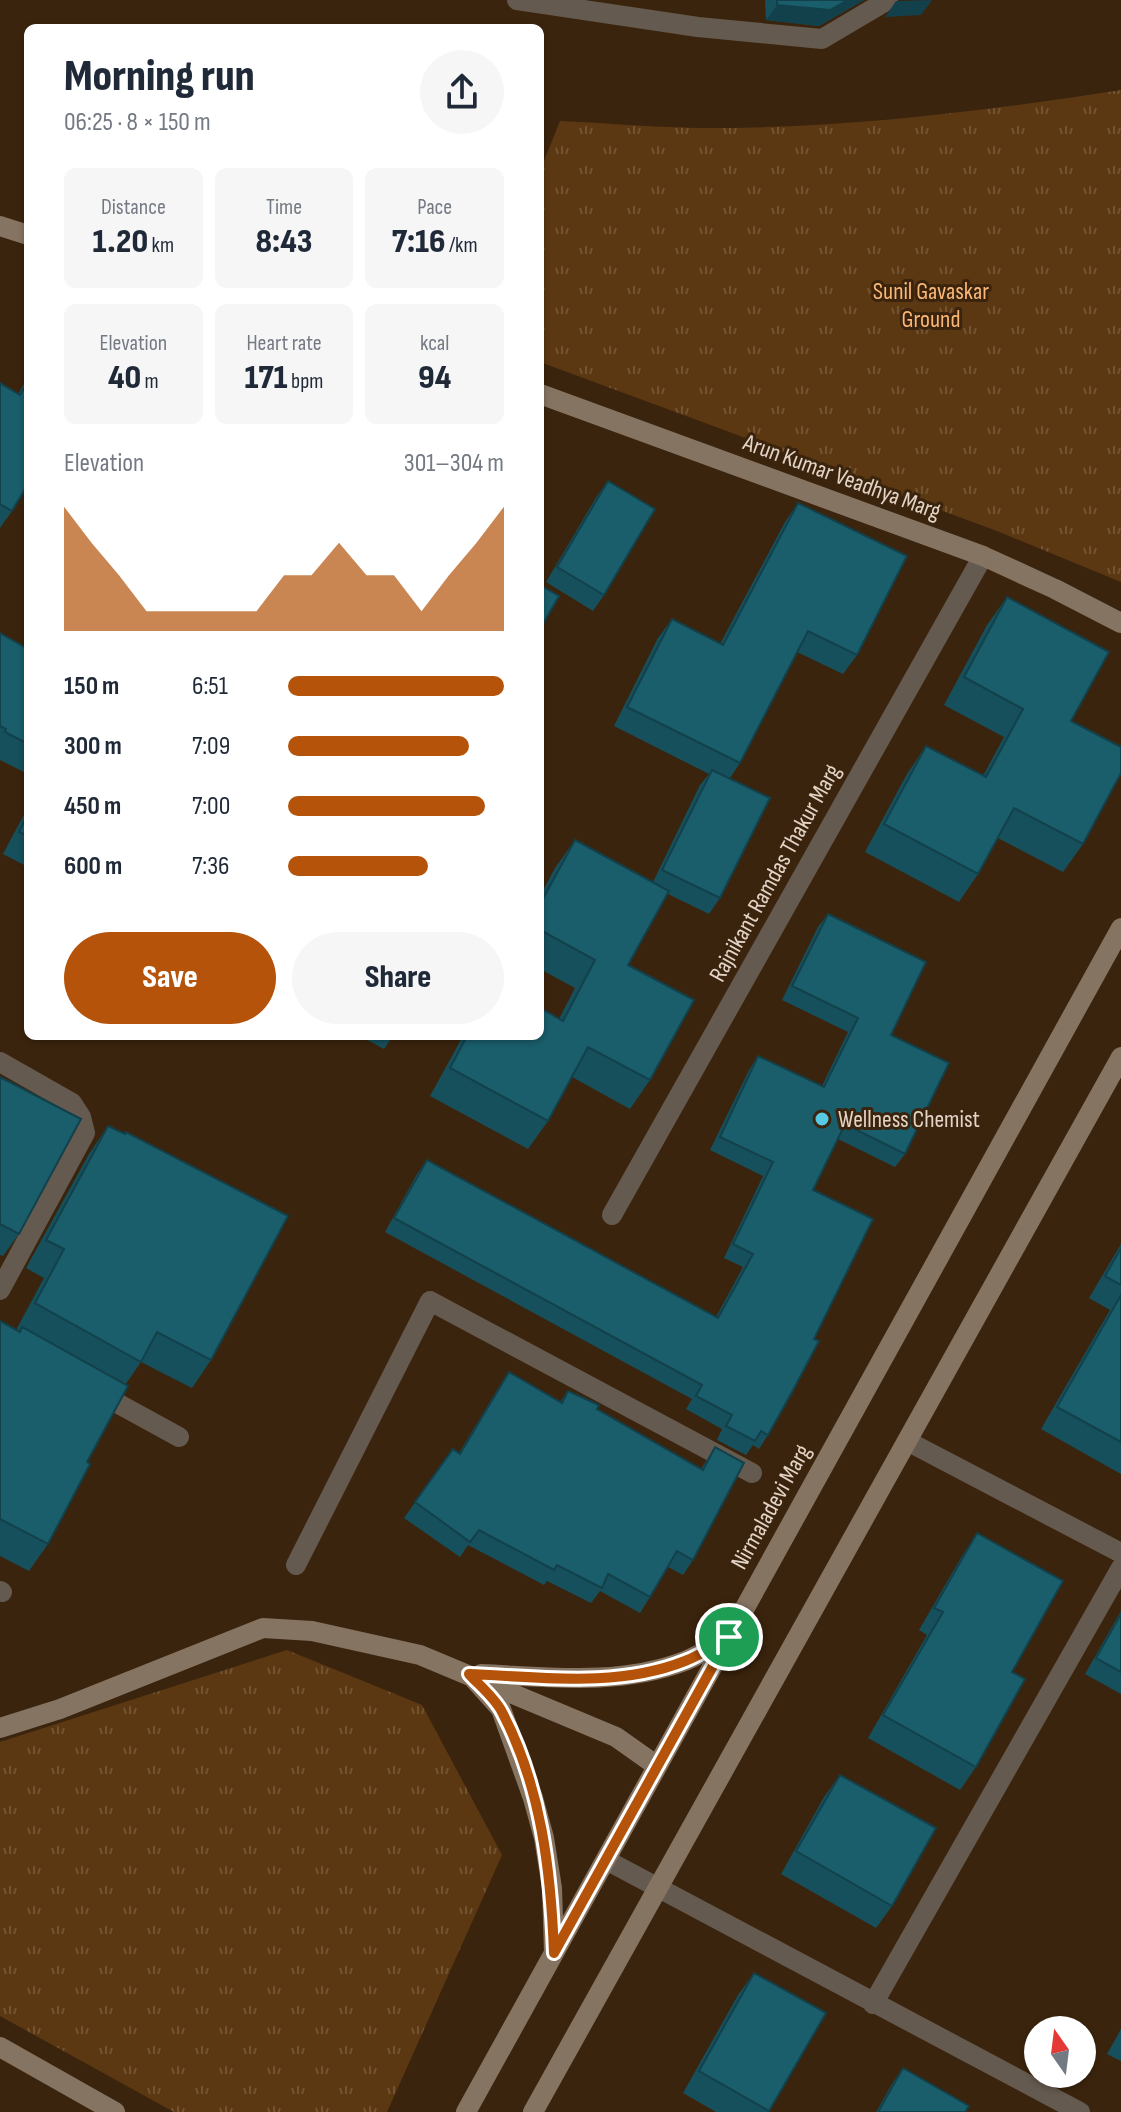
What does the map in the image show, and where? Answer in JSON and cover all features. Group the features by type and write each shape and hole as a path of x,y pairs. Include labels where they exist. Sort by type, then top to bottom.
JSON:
{"main road":[{"path":"0,226 24,234"},
{"name":"Arun Kumar Veadhya Marg","path":"544,395 983,556 1121,623"},
{"name":"Nirmaladevi Marg","path":"466,2112 1121,928"},
{"path":"533,2112 1121,1057"},
{"path":"0,1728 60,1709 263,1628 312,1631 420,1655 616,1737 657,1766"},
{"path":"469,1674 605,1679 649,1672 687,1660 729,1637"},
{"path":"469,1674 501,1709 533,1798 544,1838 552,1888 554,1953"},
{"path":"0,2047 115,2112"}],"street":[{"path":"517,0 698,27 822,39 888,0"},
{"name":"Rajnikant Ramdas Thakur Marg","path":"612,1215 983,556"},
{"path":"0,1062 72,1103 81,1117 85,1133 0,1290"},
{"path":"296,1565 430,1301 752,1473"},
{"path":"83,1384 179,1437"},
{"path":"907,1441 1121,1553"},
{"path":"873,2004 1121,1568"},
{"path":"606,1860 1080,2112"}],"green space":[{"name":"Sunil Gavaskar Ground","path":"1121,90 1121,582 997,531 544,363 544,161 560,121 749,128 855,122"},
{"path":"287,1650 422,1705 502,1855 387,2112 174,2112 0,2016 0,1742"}],"building":[{"path":"777,0 848,0 830,10 777,5"},
{"path":"0,383 20,395 24,388 24,491 12,511 0,504"},
{"path":"608,481 655,509 604,595 557,567"},
{"path":"798,503 907,556 857,655 808,631 740,763 627,707 672,619 723,645"},
{"path":"544,587 559,596 544,622"},
{"path":"1007,597 1109,652 1071,721 1121,747 1121,773 1083,844 1014,808 978,874 884,824 926,746 986,777 1023,709 964,677"},
{"path":"0,633 24,647 24,742 0,726"},
{"path":"712,770 770,798 720,898 662,870"},
{"path":"575,840 669,891 628,965 694,1000 650,1080 588,1047 548,1121 450,1068 465,1040 544,1040 544,1010 563,1021 595,960 544,932 544,897"},
{"path":"828,914 926,962 891,1035 949,1063 905,1154 845,1124 813,1190 873,1219 814,1339 819,1341 791,1394 768,1435 761,1431 755,1441 726,1426 732,1415 696,1396 702,1385 394,1218 427,1160 718,1318 753,1254 733,1244 773,1162 720,1137 758,1056 824,1087 858,1018 792,986"},
{"path":"0,1077 81,1119 19,1234 0,1224"},
{"path":"108,1126 126,1132 288,1216 211,1360 157,1332 141,1362 35,1303 64,1249 46,1240"},
{"path":"1121,1248 1121,1285 1105,1276"},
{"path":"1121,1295 1121,1442 1057,1407"},
{"path":"0,1321 20,1332 22,1327 128,1386 48,1544 0,1519"},
{"path":"509,1372 562,1403 568,1391 599,1405 597,1409 703,1470 715,1447 744,1463 693,1560 677,1551 650,1597 608,1574 602,1588 557,1565 554,1570 479,1530 470,1542 415,1502 453,1449 460,1454"},
{"path":"977,1533 1063,1581 1012,1672 1025,1679 976,1767 883,1715 943,1612 934,1608"},
{"path":"1121,1614 1121,1672 1096,1658"},
{"path":"840,1775 936,1828 892,1906 796,1851"},
{"path":"754,1973 826,2013 769,2111 699,2071"},
{"path":"903,2068 969,2106 965,2112 878,2112"}],"place":[{"name":"Wellness Chemist","path":"822,1119"}],"route":[{"path":"729,1637 554,1953 552,1888 544,1838 521,1758 501,1709 469,1674 605,1679 649,1672 687,1660 729,1637"}]}
